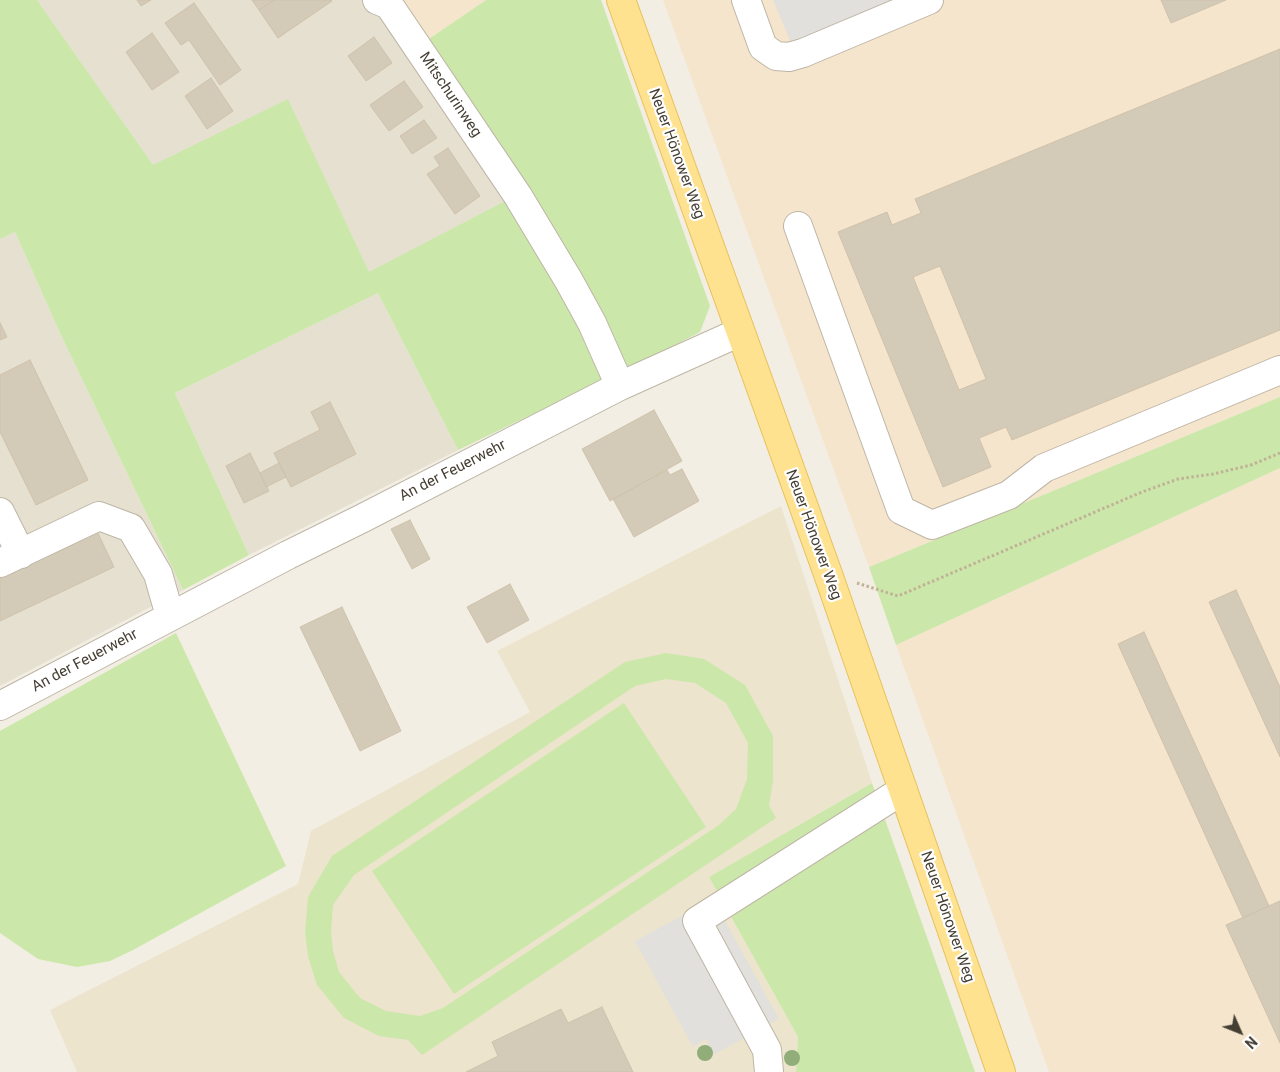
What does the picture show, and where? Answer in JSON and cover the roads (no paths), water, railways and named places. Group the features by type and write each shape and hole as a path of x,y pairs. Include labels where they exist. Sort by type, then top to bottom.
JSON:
{"main road":[{"name":"Neuer Hönower Weg","path":"621,0 828,574 1001,1072"}],"street":[{"name":"Mitschurinweg","path":"377,0 389,5 518,196 592,323 620,386"},
{"path":"746,0 763,47 776,56 789,57 803,53 929,0"},
{"path":"798,226 901,510 932,526 1008,495 1044,468 1280,370"},
{"name":"An der Feuerwehr","path":"0,706 288,555 620,386 740,332"},
{"path":"0,512 10,559 99,516 131,528 158,574 170,616"},
{"path":"769,1072 767,1050 697,921 903,790"}]}
